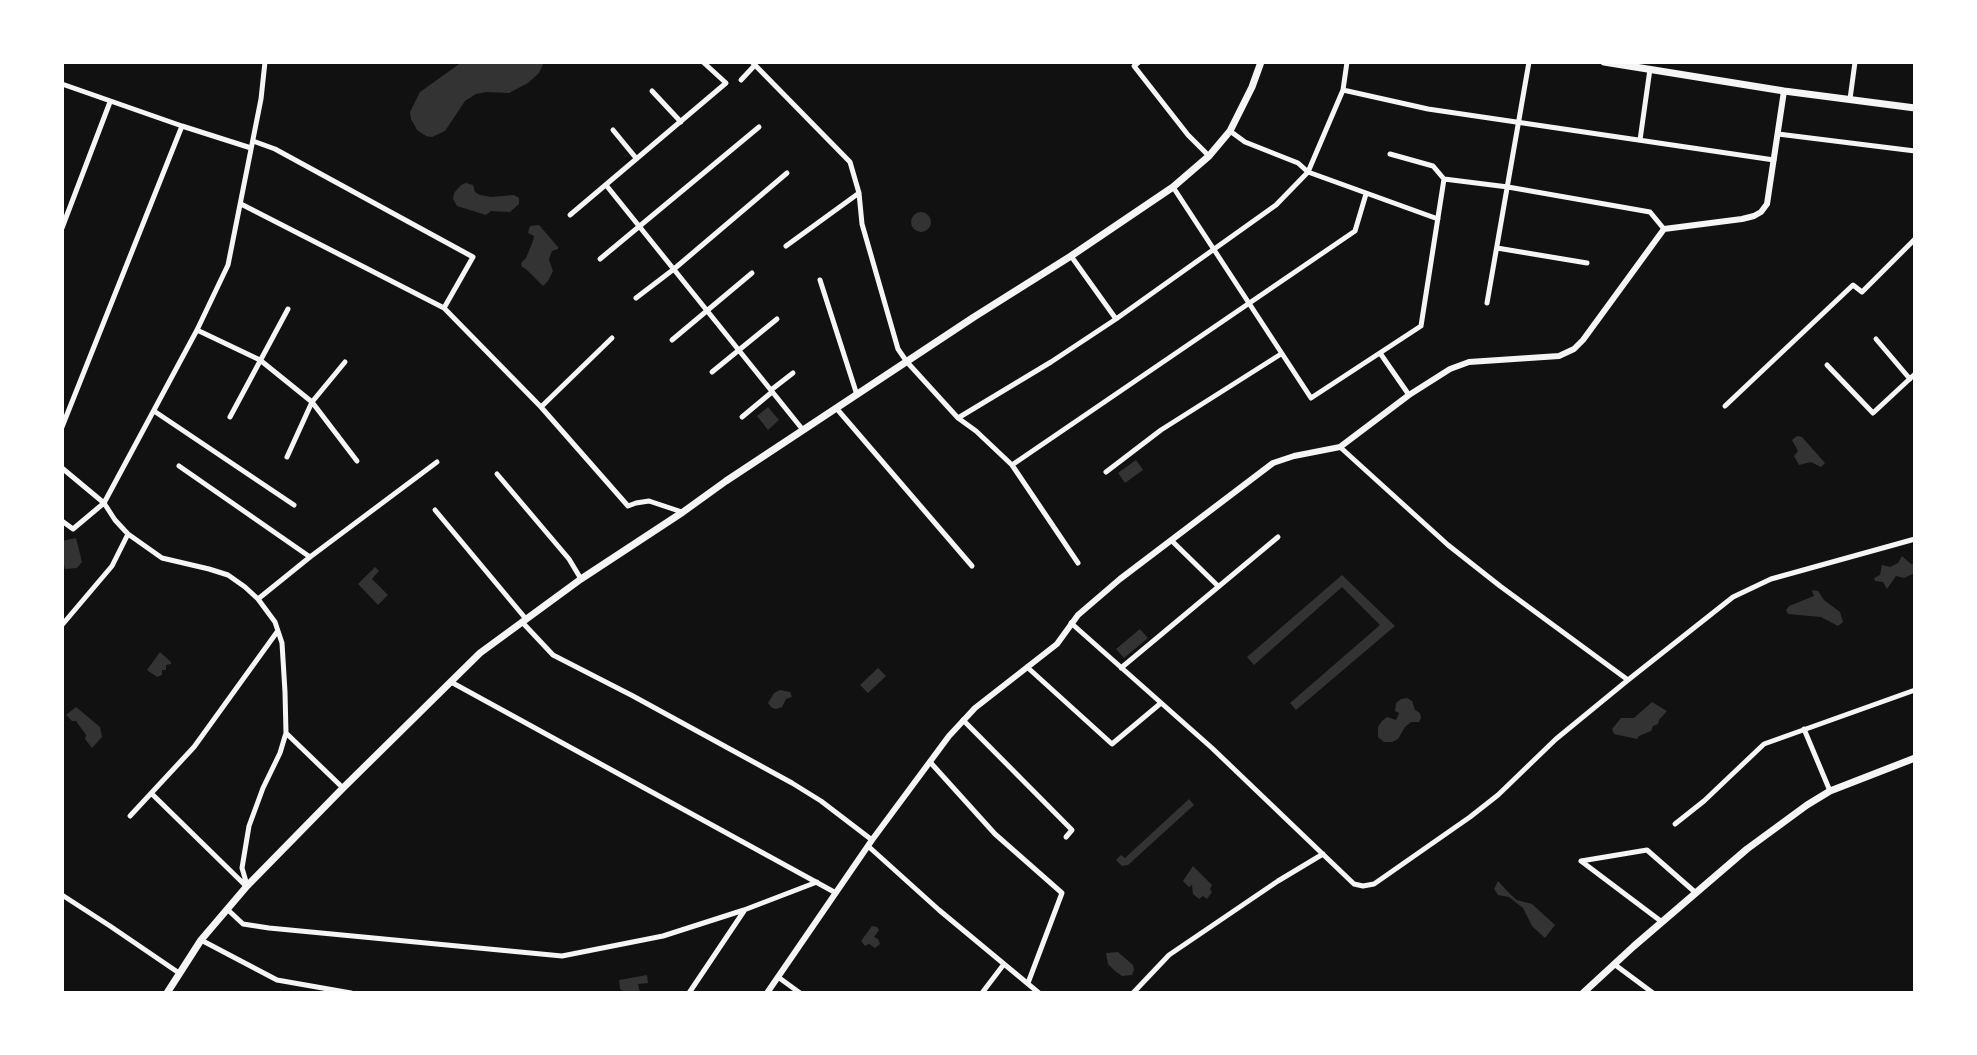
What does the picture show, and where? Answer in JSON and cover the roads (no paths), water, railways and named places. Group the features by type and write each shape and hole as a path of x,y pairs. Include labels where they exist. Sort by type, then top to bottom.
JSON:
{"main road":[{"path":"167,993 201,940 247,886 480,653 581,579 726,481 1173,187 1209,156 1230,131 1261,62"},
{"path":"1604,62 1915,108"},
{"path":"1583,993 1757,841 1807,805 1830,791 1915,758"}],"street":[{"path":"62,521 73,529 104,503 197,330 228,265 261,99 265,62"},
{"path":"570,215 726,83 703,62"},
{"path":"1139,62 1134,66 1188,135 1209,156"},
{"path":"958,418 1116,319 1276,205 1308,172 1343,90 1347,62"},
{"path":"1487,303 1529,62"},
{"path":"1850,99 1855,62"},
{"path":"741,80 753,64 850,162 859,193 862,224 898,349 958,418 1012,465 1078,563"},
{"path":"1640,140 1650,69"},
{"path":"62,84 182,126 275,149 473,257 444,308"},
{"path":"1343,90 1428,109 1774,160"},
{"path":"652,91 681,122"},
{"path":"767,993 870,843 963,720 1057,644 1071,623 1120,579 1273,463 1340,447 1409,395 1450,369 1469,362 1559,356 1574,349 1664,229 1754,216 1767,204 1784,91"},
{"path":"62,228 110,101"},
{"path":"62,427 182,126"},
{"path":"600,259 759,127"},
{"path":"613,130 636,158"},
{"path":"1230,131 1245,142 1298,163 1308,172 1438,219"},
{"path":"1778,134 1915,151"},
{"path":"1390,154 1433,166 1444,179 1650,212 1664,229"},
{"path":"636,298 787,173"},
{"path":"1173,187 1311,398 1421,326 1444,179"},
{"path":"606,185 803,430"},
{"path":"786,246 859,193"},
{"path":"1012,465 1355,231 1366,194"},
{"path":"241,204 444,308 541,407 628,506 649,501 683,512"},
{"path":"1725,406 1853,285 1862,292 1915,239"},
{"path":"1497,248 1587,263"},
{"path":"1071,256 1116,319"},
{"path":"672,340 752,273"},
{"path":"820,280 857,395"},
{"path":"230,417 288,309"},
{"path":"712,372 777,319"},
{"path":"197,330 260,360 312,402 357,461"},
{"path":"541,407 612,338"},
{"path":"1827,365 1873,413 1912,376 1876,339"},
{"path":"1380,353 1409,395"},
{"path":"1106,472 1161,430 1282,354"},
{"path":"287,457 312,402 345,362"},
{"path":"742,417 793,373"},
{"path":"837,409 972,566"},
{"path":"154,411 294,505"},
{"path":"1340,447 1448,545 1628,680"},
{"path":"258,599 437,462"},
{"path":"179,466 310,557"},
{"path":"62,468 104,503 128,534 162,558 228,575 258,599 275,622 282,643 286,733 249,826 242,868 247,886"},
{"path":"497,474 569,559 581,579"},
{"path":"435,510 553,655 821,801 939,910 1039,993"},
{"path":"62,625 112,566 128,534"},
{"path":"1121,668 1278,537"},
{"path":"1071,623 1224,759 1354,884 1363,886 1374,884 1470,817 1498,795 1556,739 1733,597 1771,579 1915,539"},
{"path":"1172,541 1218,586"},
{"path":"130,816 194,747 278,631"},
{"path":"1027,667 1112,744 1161,703"},
{"path":"450,681 836,893"},
{"path":"1675,824 1764,744 1915,690"},
{"path":"963,720 1072,830 1066,837"},
{"path":"1804,729 1830,791"},
{"path":"286,733 343,788"},
{"path":"929,761 995,834 1062,893 1028,983"},
{"path":"152,794 247,886"},
{"path":"1662,922 1581,861 1647,850 1697,894"},
{"path":"1133,993 1169,955 1323,854"},
{"path":"227,909 243,924 269,928 562,956 663,936 817,882"},
{"path":"62,895 179,973"},
{"path":"689,993 744,910"},
{"path":"201,940 277,980 351,993"},
{"path":"982,993 1004,964"},
{"path":"1614,964 1653,993"},
{"path":"778,977 800,993"}]}
